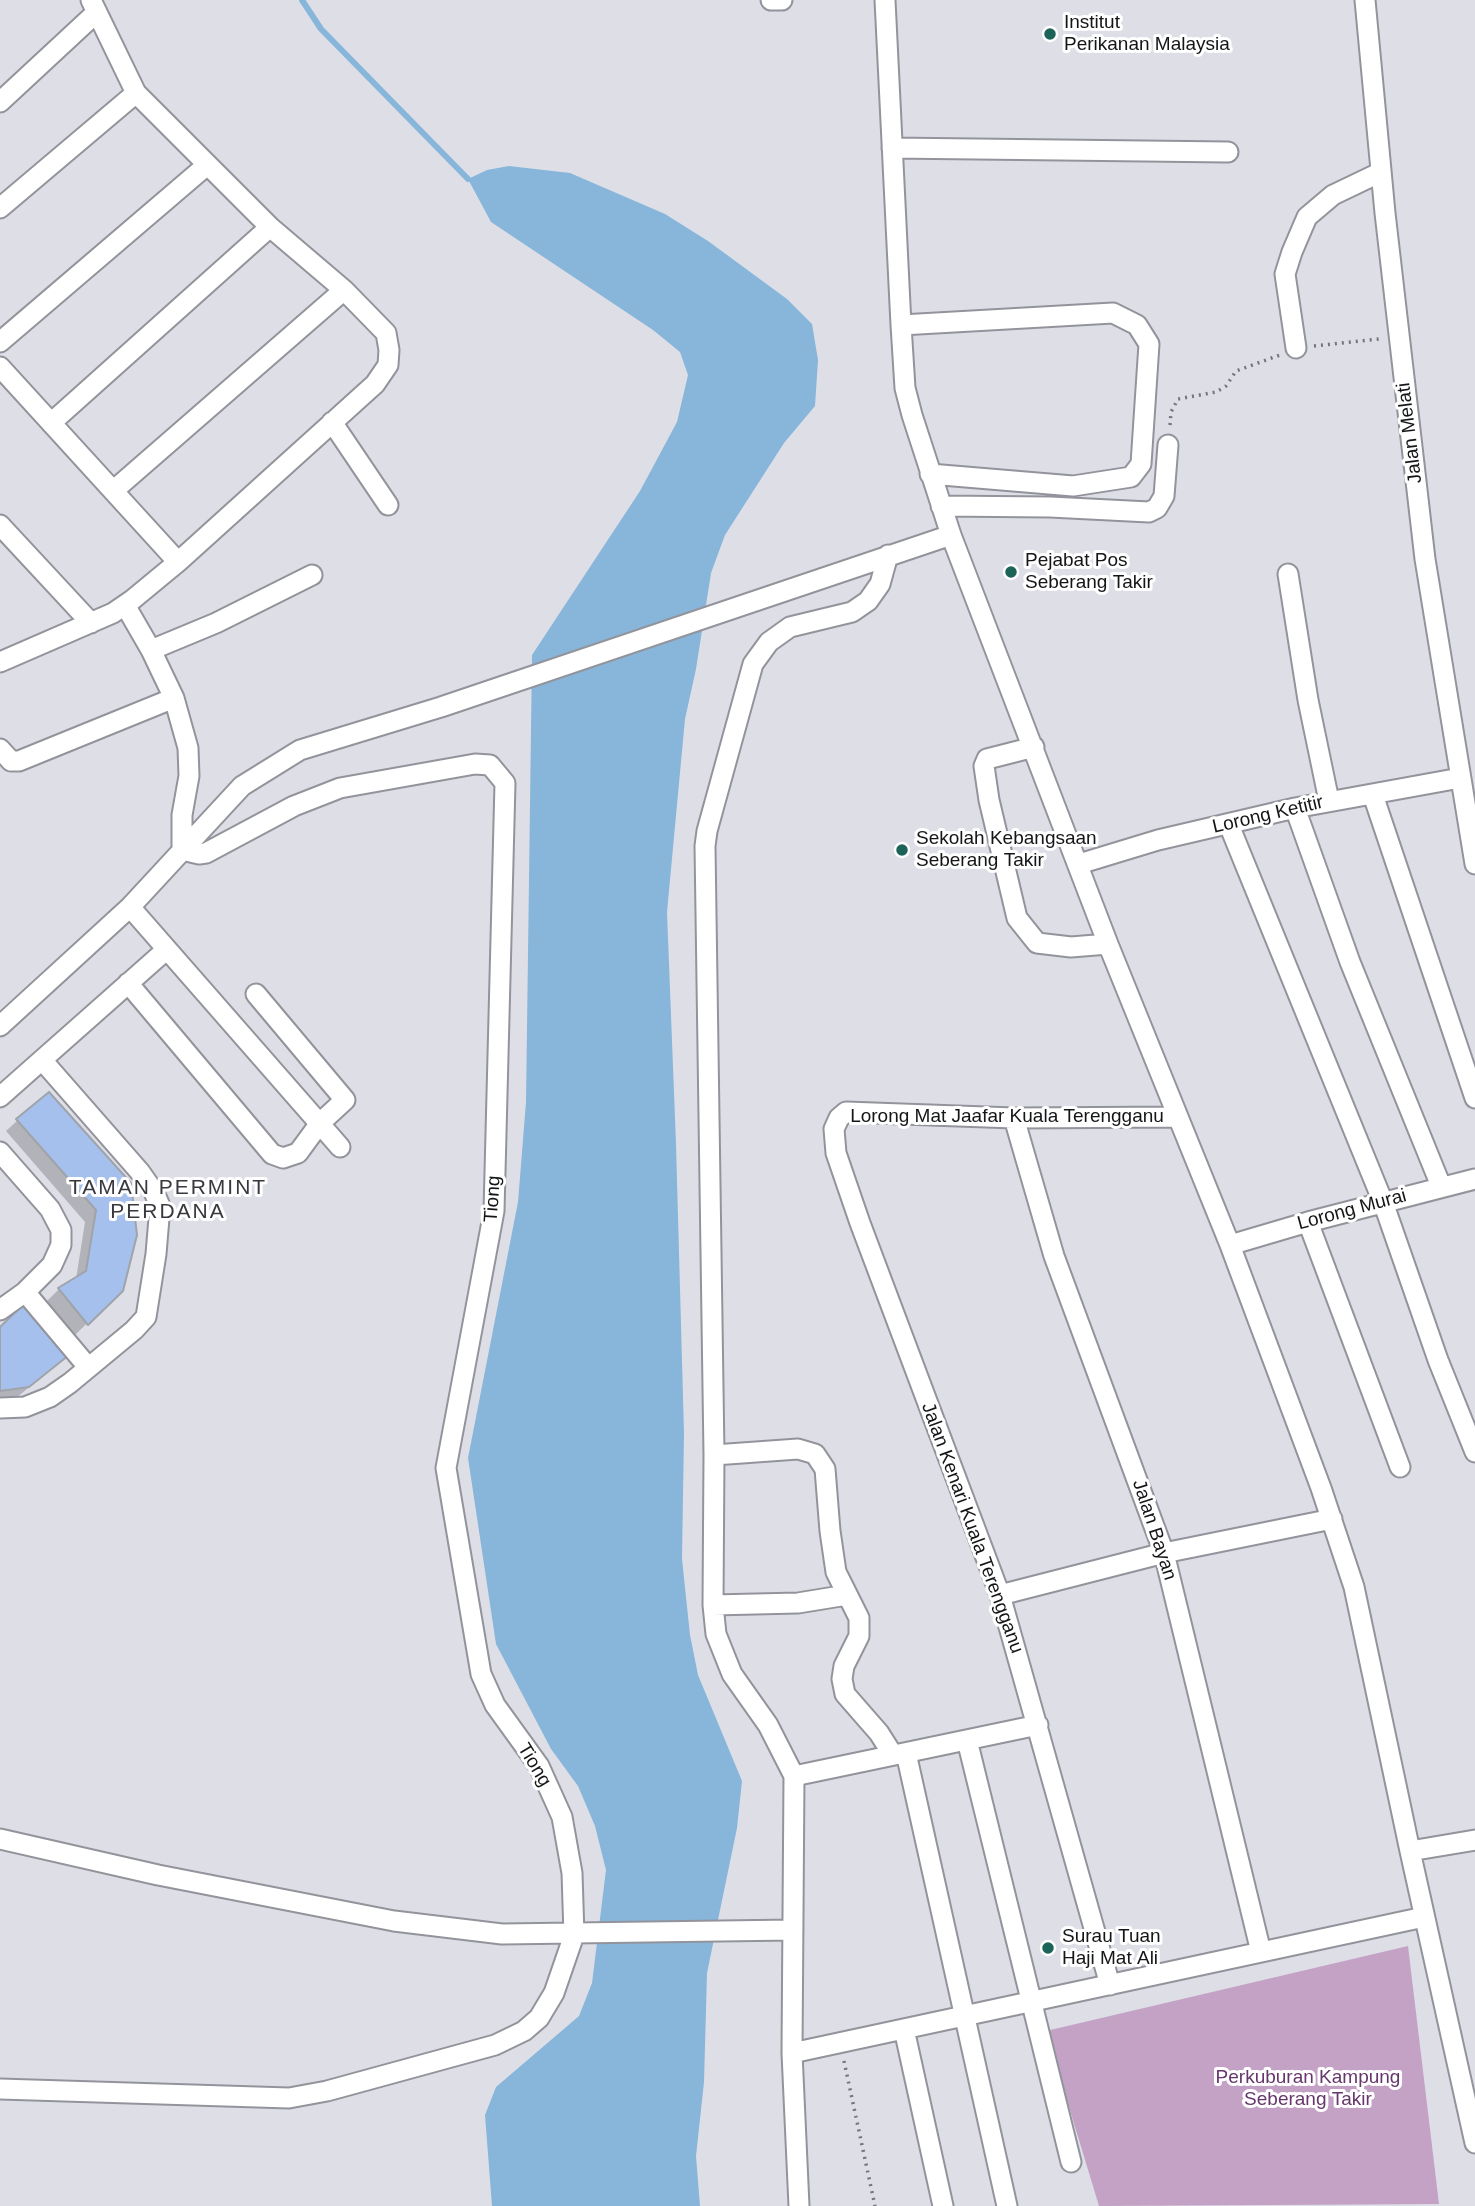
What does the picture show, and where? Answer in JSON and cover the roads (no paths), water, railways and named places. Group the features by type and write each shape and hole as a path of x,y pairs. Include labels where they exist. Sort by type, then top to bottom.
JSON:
{"street":[{"path":"771,0 782,0"},
{"path":"885,0 905,388 951,535 1108,944 1230,1245 1332,1519 1354,1587 1475,2143"},
{"name":"Jalan Melati","path":"1365,0 1381,172 1425,559 1475,864"},
{"path":"0,102 94,6 136,93 270,227 344,290 386,333 389,350 388,365 375,384 178,562 125,606 90,623 4,654"},
{"path":"0,208 136,93"},
{"path":"892,148 1228,152"},
{"path":"0,342 207,165"},
{"path":"1296,348 1286,274 1292,251 1307,218 1333,195 1381,172"},
{"path":"51,423 270,227"},
{"path":"113,491 344,290"},
{"path":"901,325 1113,313 1137,325 1149,344 1141,464 1131,477 1073,486 930,474"},
{"path":"0,367 178,562"},
{"path":"332,422 388,505"},
{"path":"941,506 1050,507 1149,512 1157,508 1164,496 1168,445"},
{"path":"0,525 90,623"},
{"path":"0,1026 130,907 242,786 300,750 441,707 951,535"},
{"path":"799,2206 792,2053 794,1776 768,1725 732,1674 716,1634 713,1605 714,1455 705,846 706,831 752,664 769,642 790,627 852,612 868,601 880,583 888,555"},
{"path":"1288,574 1308,700 1329,800"},
{"path":"151,650 216,623 312,575"},
{"path":"125,606 151,650 174,698 188,748 189,776 182,814 182,850"},
{"path":"0,749 11,761 19,761 174,698"},
{"path":"1034,747 987,759 984,766 989,800 1017,918 1037,943 1071,947 1108,944"},
{"name":"Tiong","path":"182,850 206,853 294,806 340,788 475,764 490,765 505,783 494,1211 446,1468 481,1674 495,1705 539,1766 562,1817 584,1935"},
{"name":"Lorong Ketitir","path":"1079,864 1158,840 1329,800 1373,795 1460,778"},
{"path":"1373,795 1475,1098"},
{"path":"1295,808 1350,962 1441,1186"},
{"path":"1229,825 1383,1202 1438,1360 1475,1452"},
{"path":"130,907 340,1147"},
{"path":"0,1097 166,950"},
{"path":"128,983 272,1154 283,1158 298,1153 320,1123 345,1100 256,994"},
{"path":"0,1408 39,1403 71,1383 134,1330 146,1317 153,1277 160,1206 154,1192 140,1172 42,1060"},
{"name":"Lorong Mat Jaafar Kuala Terengganu","path":"839,1118 846,1112 1014,1118 1177,1117"},
{"name":"Jalan Kenari Kuala Terengganu","path":"839,1118 834,1129 836,1153 1000,1595 1110,1985"},
{"name":"Jalan Bayan","path":"1014,1118 1054,1256 1164,1553 1261,1952"},
{"path":"0,1152 50,1209 61,1230 61,1245 52,1265 25,1292 0,1310"},
{"name":"Lorong Murai","path":"1230,1245 1475,1179"},
{"path":"1308,1222 1401,1467"},
{"path":"25,1292 88,1367"},
{"path":"714,1455 798,1449 815,1454 825,1469 836,1572 859,1618 859,1636 844,1666 842,1679 845,1694 900,1754 965,2016 1007,2206"},
{"path":"1000,1595 1164,1553 1332,1519"},
{"path":"713,1605 798,1603 847,1595"},
{"path":"794,1776 1038,1725"},
{"path":"967,1740 1071,2162"},
{"path":"0,1839 158,1875 394,1921 502,1934 739,1933 793,1930"},
{"path":"1410,1851 1475,1840"},
{"path":"792,2053 1424,1917"},
{"path":"0,2088 289,2098 327,2091 495,2045 524,2031 539,2018 584,1935"},
{"path":"904,2029 943,2206"}],"water":[{"path":"509,166 570,173 665,214 708,241 787,299 812,324 818,360 815,406 784,443 725,535 711,573 685,719 667,912 684,1433 682,1559 690,1635 698,1675 742,1781 737,1828 707,1973 704,2082 696,2156 700,2206 492,2206 485,2115 496,2087 579,2016 592,1983 606,1870 595,1826 578,1786 551,1749 496,1644 468,1458 518,1202 526,1102 532,655 640,491 677,422 688,375 680,352 653,330 491,222 468,179 487,170"}],"waterway":[{"path":"302,0 321,29 468,179"}],"place":[{"name":"Institut Perikanan Malaysia","path":"1050,34"},
{"name":"Pejabat Pos Seberang Takir","path":"1011,572"},
{"name":"Sekolah Kebangsaan Seberang Takir","path":"902,850"},
{"name":"Surau Tuan Haji Mat Ali","path":"1048,1948"}],"district":[{"name":"TAMAN PERMINT PERDANA","path":"168,1200"}],"park label":[{"name":"Perkuburan Kampung Seberang Takir","path":"1308,2089"}]}
